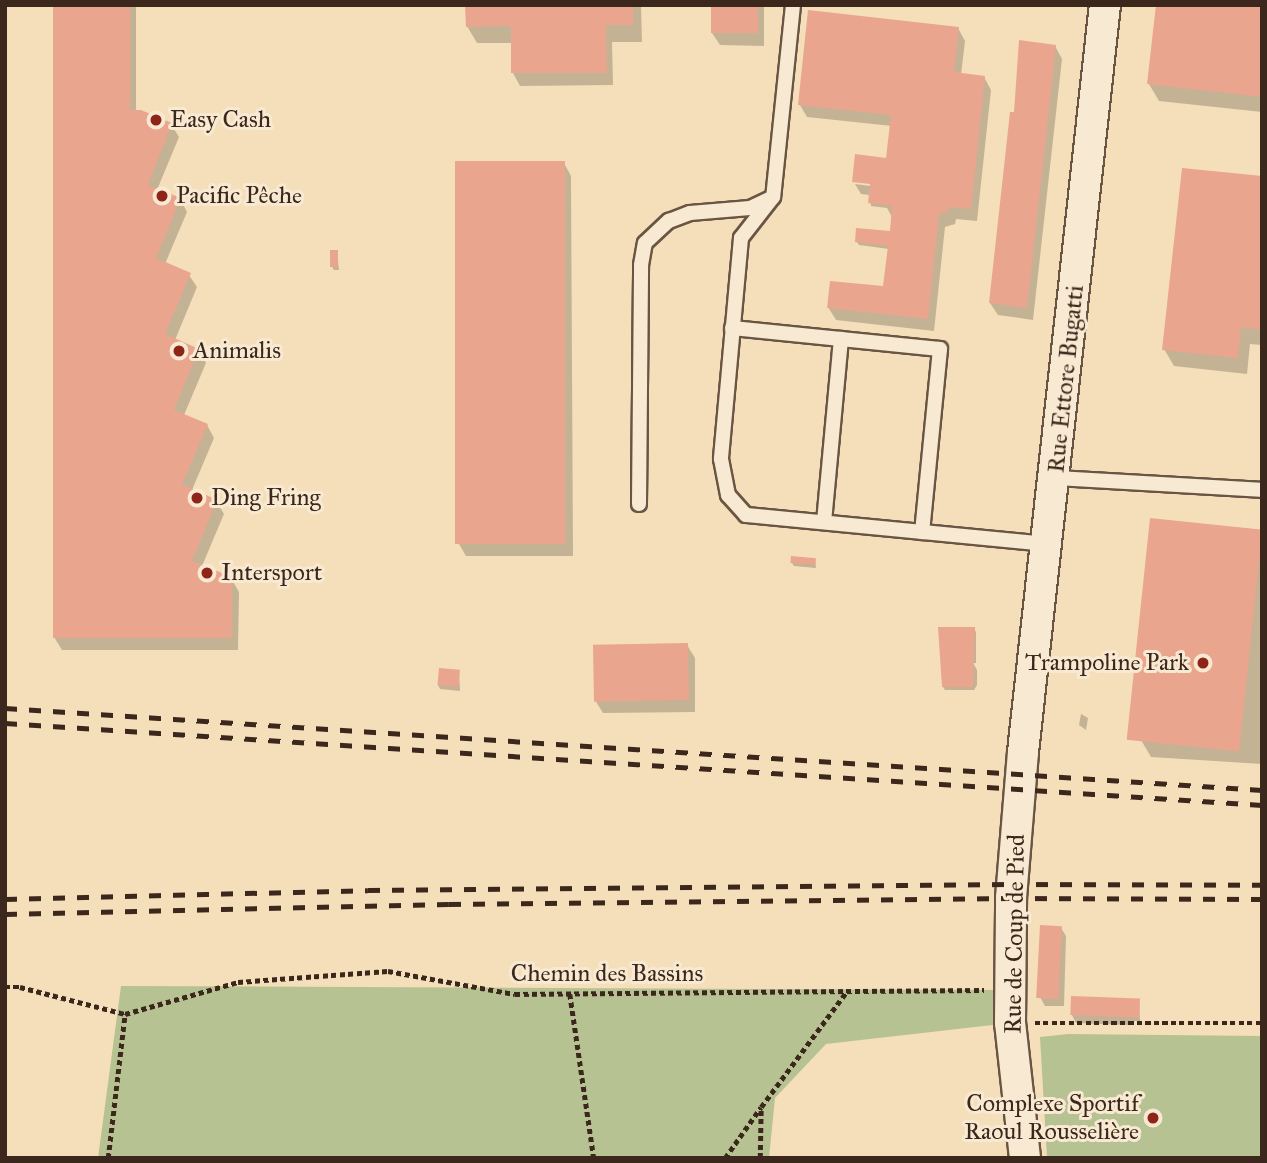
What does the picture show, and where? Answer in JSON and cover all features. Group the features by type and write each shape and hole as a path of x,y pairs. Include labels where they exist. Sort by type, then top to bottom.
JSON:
{"street":[{"name":"Rue Ettore Bugatti","path":"1023,752 1048,544 1105,5"},
{"name":"Rue de Coup de Pied","path":"1023,752 1011,898 1009,990 1010,1023 1025,1158"}],"lane":[{"path":"793,5 773,197 741,238 721,459 729,495 746,514 1048,544"},
{"path":"639,503 641,265 645,243 669,221 690,213 750,208 773,197"},
{"path":"732,328 940,349 922,531"},
{"path":"824,522 841,339"},
{"path":"1055,478 1262,490"}],"path":[{"name":"Chemin des Bassins","path":"125,1014 238,982 388,971 514,994 1009,990"},
{"path":"5,987 20,987 125,1014 108,1158"},
{"path":"725,1158 847,991"},
{"path":"570,994 594,1158"},
{"path":"1010,1023 1262,1023"},
{"path":"760,1158 761,1107"}],"green space":[{"path":"121,986 1009,990 1010,1023 826,1044 775,1098 769,1158 98,1158"},
{"name":"Complexe Sportif Raoul Rousselière","path":"1068,1034 1262,1036 1262,1158 1047,1158 1040,1037"}],"building":[{"path":"53,5 130,5 130,110 141,110 172,123 148,185 181,198 156,258 191,273 165,334 199,349 174,410 208,424 182,484 217,500 192,561 232,577 232,638 53,638"},
{"path":"465,5 633,5 633,25 606,25 607,73 511,73 511,26 466,27"},
{"path":"711,5 758,5 758,33 711,33"},
{"path":"1156,5 1262,5 1261,97 1147,84"},
{"path":"808,10 959,27 954,72 985,76 971,209 949,207 949,211 939,214 928,319 827,308 830,281 883,286 888,246 855,242 856,228 890,231 892,206 868,203 870,184 852,182 855,154 886,158 891,115 798,105"},
{"path":"1019,40 1056,45 1027,308 989,303 1010,112 1014,112"},
{"path":"455,161 565,161 565,544 455,544"},
{"path":"1182,168 1262,176 1262,330 1241,327 1238,358 1162,350"},
{"path":"330,250 338,250 338,267 330,267"},
{"name":"Trampoline Park","path":"1150,518 1262,530 1239,752 1127,740"},
{"path":"791,556 816,558 815,565 790,563"},
{"path":"938,627 975,627 973,687 942,687"},
{"path":"688,643 689,700 594,702 593,645"},
{"path":"439,668 460,670 458,687 438,685"},
{"path":"1040,925 1062,926 1058,999 1036,998"},
{"path":"1071,996 1140,998 1139,1017 1070,1015"}],"railway":[{"path":"5,708 1262,790"},
{"path":"5,723 1262,805"},
{"path":"5,899 368,890 1012,884 1262,885"},
{"path":"5,914 449,904 1011,898 1262,899"}],"place":[{"name":"Easy Cash","path":"156,120"},
{"name":"Pacific Pêche","path":"162,196"},
{"name":"Animalis","path":"179,351"},
{"name":"Ding Fring","path":"197,498"},
{"name":"Intersport","path":"207,573"},
{"name":"Trampoline Park","path":"1203,663"},
{"name":"Complexe Sportif Raoul Rousselière","path":"1153,1118"}]}
